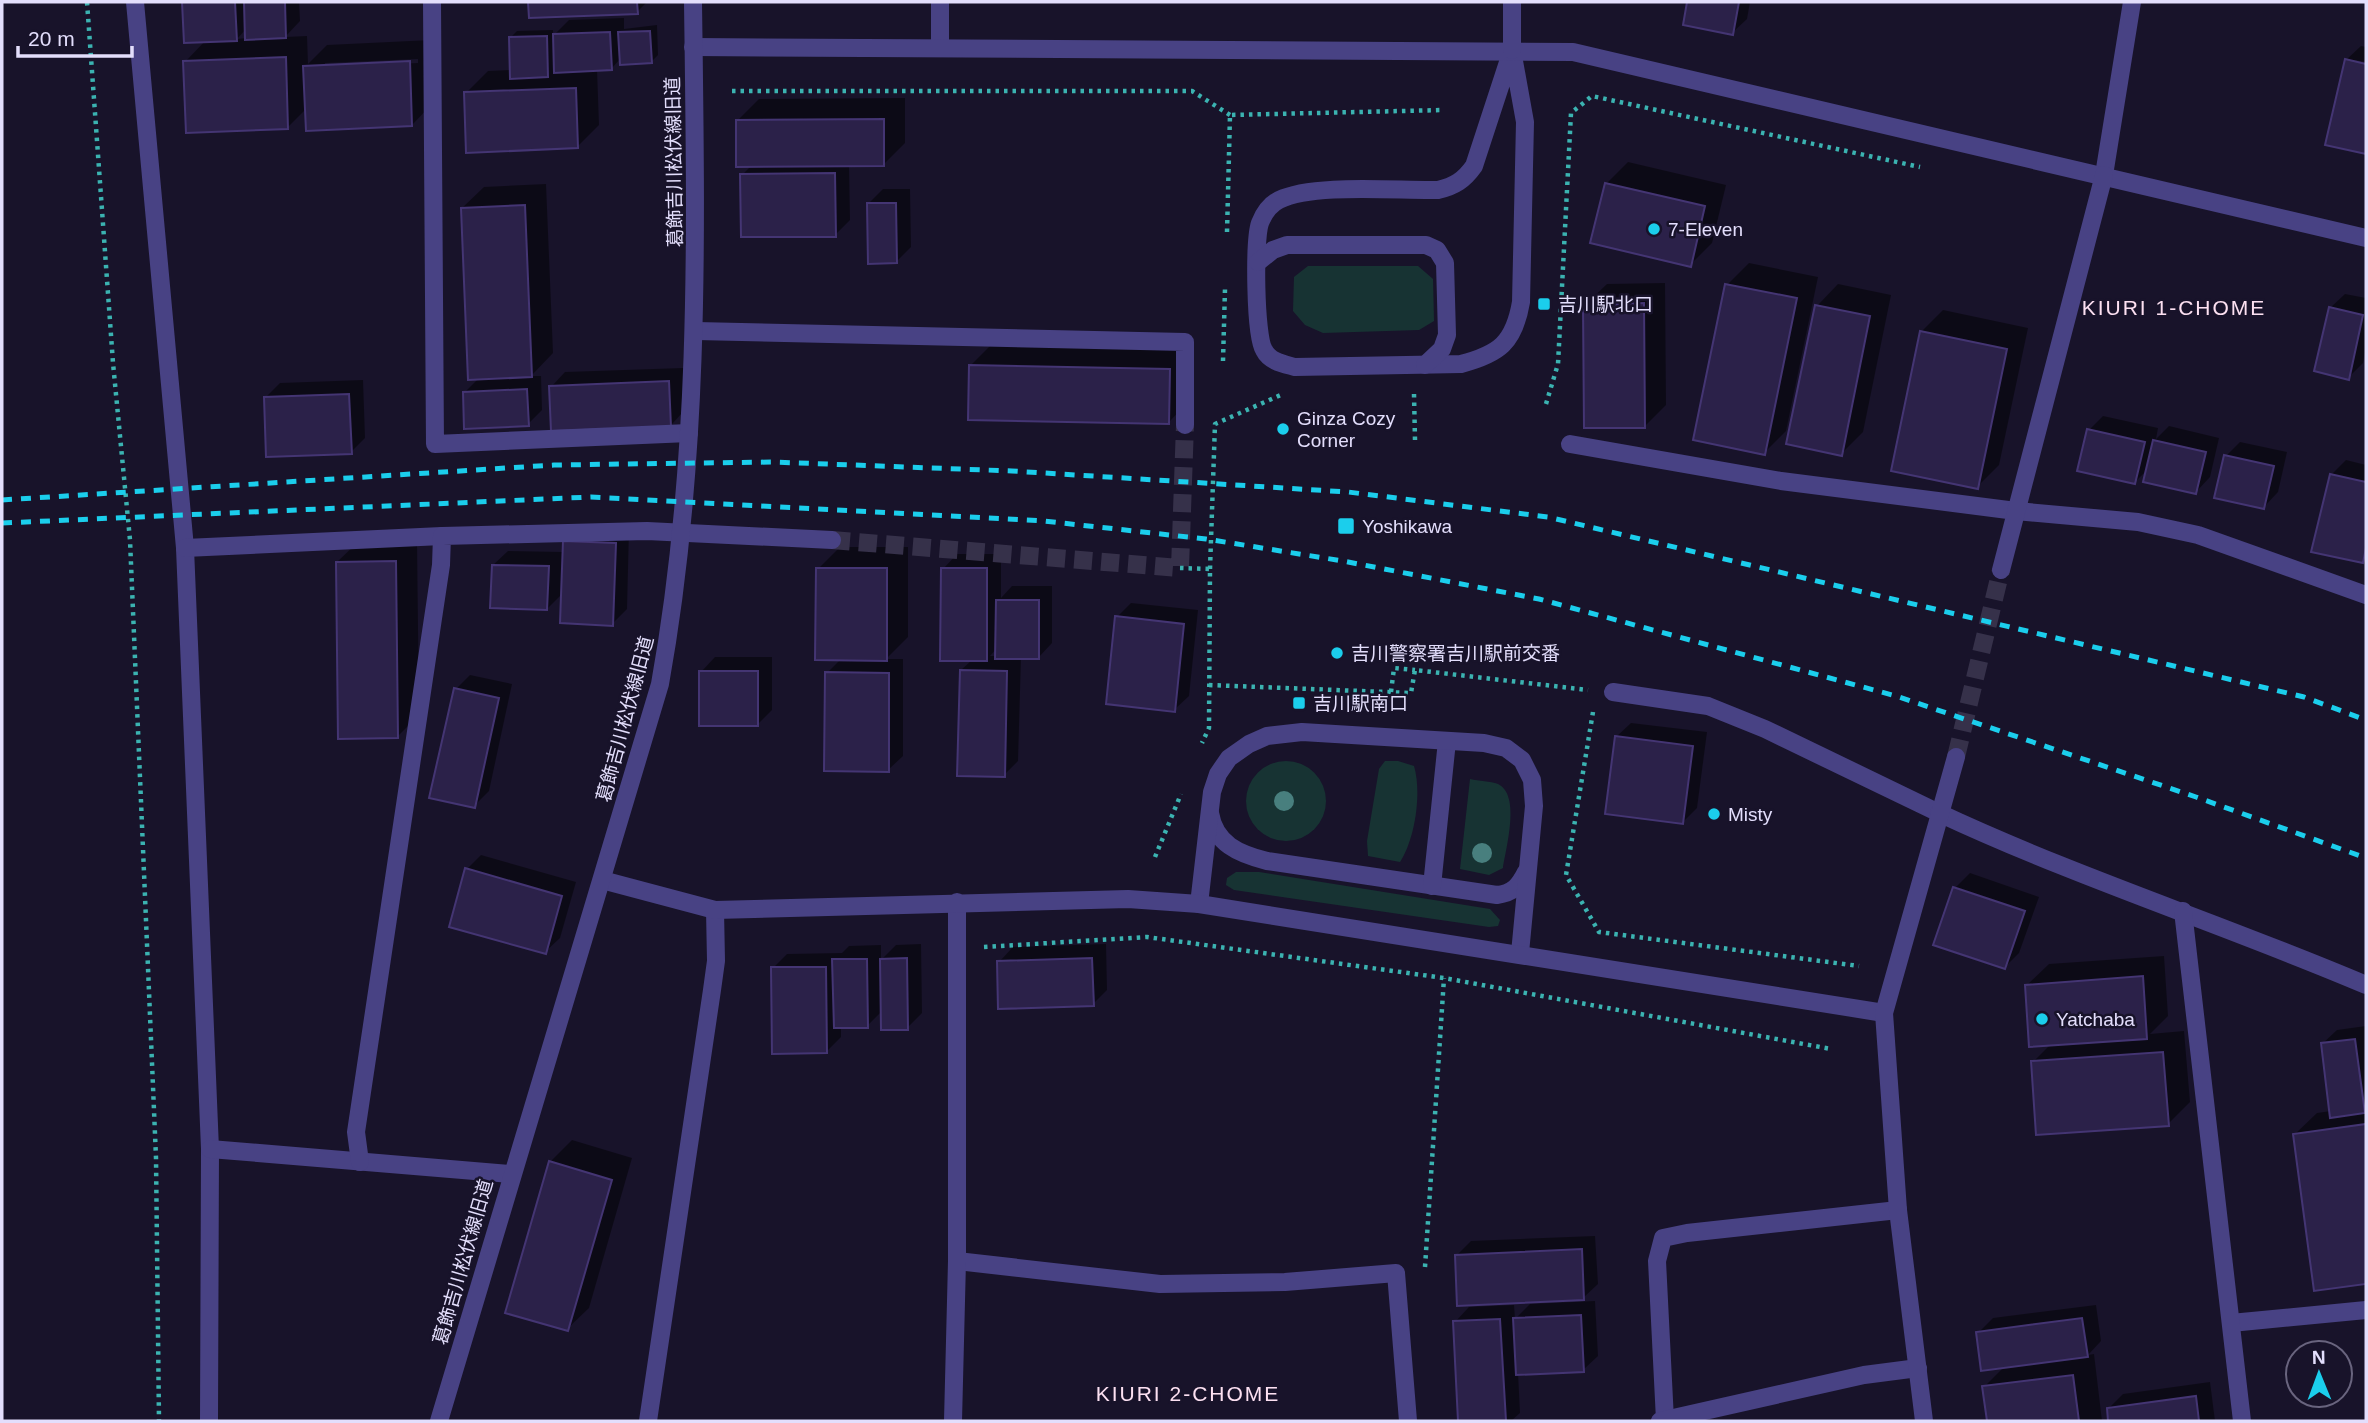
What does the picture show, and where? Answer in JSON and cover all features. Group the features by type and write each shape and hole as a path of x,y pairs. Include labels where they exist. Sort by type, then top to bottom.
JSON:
{"street":[{"path":"135,2 185,548 211,1149 209,1421"},
{"path":"432,2 435,444 689,433"},
{"name":"葛飾吉川松伏線旧道","path":"439,1421 660,684 675,598 682,532 696,331 693,2"},
{"path":"940,2 940,46"},
{"path":"1512,2 1512,50 1525,122 1521,302 1517,323 1508,341 1486,358 1461,364 1296,367 1276,362 1264,352 1259,337 1259,225 1267,208 1279,200 1302,192 1438,190 1465,178 1474,166 1512,50"},
{"path":"2001,570 2104,175 2132,2"},
{"path":"694,47 1512,50 1595,55 2366,238"},
{"path":"1258,261 1273,250 1287,245 1426,245 1437,250 1446,263 1447,335 1442,349 1425,365"},
{"path":"696,331 1185,342 1185,425"},
{"path":"1570,444 1781,481 2016,511 2138,522 2198,535 2366,595"},
{"path":"185,548 442,536 682,532 832,540"},
{"path":"360,1162 356,1132 441,565 442,536"},
{"path":"1605,691 1709,706 1766,729 1996,840 2183,911 2366,985"},
{"path":"1199,904 1210,809 1218,774 1229,758 1249,744 1268,736 1302,732 1484,743 1506,748 1522,760 1532,780 1534,806 1520,953"},
{"path":"1432,886 1447,741"},
{"path":"1924,1421 1898,1210 1884,1013 1956,757"},
{"path":"1210,809 1212,826 1229,847 1241,855 1497,895 1508,893 1519,885 1528,869"},
{"path":"602,880 715,910 1128,899 1199,904 1884,1013"},
{"path":"953,1421 957,1261 957,902"},
{"path":"648,1421 716,961 715,910"},
{"path":"2183,911 2242,1421"},
{"path":"211,1149 511,1174"},
{"path":"1898,1210 1687,1233 1663,1238 1657,1261 1662,1420 1864,1375 1918,1368"},
{"path":"957,1261 1160,1284 1285,1282 1396,1273 1408,1421"},
{"path":"2231,1323 2366,1310"}],"path":[{"path":"87,2 113,363 130,540 156,1158 159,1421"},
{"path":"732,90 1192,91 1230,115"},
{"path":"1546,404 1558,364 1571,113 1592,96 1920,167"},
{"path":"1198,754 1209,728 1210,569 1215,424 1286,393"},
{"path":"1414,394 1415,440"},
{"path":"1180,568 1210,569"},
{"path":"1391,692 1394,668 1605,691 1566,875 1599,932 1859,965"},
{"path":"1209,685 1411,693 1415,670"},
{"path":"1155,857 1182,793"},
{"path":"972,947 1147,937 1444,978 1831,1049"},
{"path":"1424,1270 1444,978"}],"green space":[{"path":"1308,266 1418,266 1433,279 1434,321 1419,330 1323,333 1305,325 1293,311 1294,277"},
{"path":"1286,761 1301,764 1314,773 1323,786 1326,801 1323,816 1314,829 1301,838 1286,841 1271,838 1258,829 1249,816 1246,801 1249,786 1258,773 1271,764"},
{"path":"1385,761 1398,761 1414,766 1416,777 1416,816 1410,841 1400,862 1368,856 1367,841 1379,769"},
{"path":"1470,779 1498,784 1509,799 1509,836 1503,868 1489,875 1460,869"},
{"path":"1236,872 1259,872 1490,909 1500,920 1498,926 1489,927 1234,890 1226,885 1227,878"}],"building":[{"path":"182,2 235,2 237,41 184,43"},
{"path":"244,2 285,2 286,38 245,40"},
{"path":"528,2 637,2 638,14 529,18"},
{"path":"1687,2 1739,2 1733,35 1683,25"},
{"path":"650,31 652,63 620,65 618,32"},
{"path":"610,32 612,70 554,73 553,34"},
{"path":"547,36 548,77 510,79 509,37"},
{"path":"286,57 288,129 186,133 183,61"},
{"path":"2345,59 2366,64 2366,154 2325,145"},
{"path":"410,61 412,126 306,131 303,66"},
{"path":"576,88 578,148 466,153 464,92"},
{"path":"884,119 884,166 736,167 736,120"},
{"path":"835,173 836,237 741,237 740,174"},
{"path":"1605,183 1705,206 1691,267 1590,243"},
{"path":"867,203 896,203 897,263 868,264"},
{"path":"525,205 532,377 468,380 461,208"},
{"path":"1725,284 1797,298 1765,455 1693,440"},
{"path":"1644,303 1645,428 1584,428 1583,305"},
{"path":"1815,305 1870,316 1842,456 1786,444"},
{"path":"2329,307 2363,315 2349,380 2314,371"},
{"path":"1920,331 2007,349 1978,489 1891,471"},
{"path":"969,365 1170,369 1169,424 968,420"},
{"path":"669,381 671,427 551,431 549,386"},
{"path":"527,389 529,426 464,429 463,392"},
{"path":"349,394 352,454 266,457 264,397"},
{"path":"2087,429 2145,442 2135,484 2077,471"},
{"path":"2153,440 2206,452 2196,494 2143,482"},
{"path":"2224,455 2274,466 2264,509 2214,498"},
{"path":"2330,474 2366,482 2366,548 2363,563 2311,552"},
{"path":"563,541 616,543 613,626 560,623"},
{"path":"396,561 398,738 338,739 336,562"},
{"path":"492,565 549,566 547,610 490,608"},
{"path":"816,568 887,568 887,661 815,660"},
{"path":"941,568 987,568 987,661 940,661"},
{"path":"996,600 1039,600 1039,659 995,659"},
{"path":"1115,616 1184,624 1175,712 1106,704"},
{"path":"960,670 1007,671 1005,777 957,776"},
{"path":"699,671 758,671 758,726 699,726"},
{"path":"825,672 889,673 889,772 824,771"},
{"path":"454,688 499,698 475,808 429,798"},
{"path":"1615,736 1693,746 1683,824 1605,814"},
{"path":"465,868 562,896 546,954 449,927"},
{"path":"1953,887 2025,911 2005,969 1933,945"},
{"path":"907,958 908,1030 881,1030 880,959"},
{"path":"1092,958 1094,1006 998,1009 997,961"},
{"path":"832,959 867,959 868,1028 834,1028"},
{"path":"771,967 826,967 827,1053 772,1054"},
{"path":"2143,976 2147,1039 2029,1047 2025,985"},
{"path":"2355,1039 2365,1113 2330,1118 2321,1043"},
{"path":"2163,1052 2169,1126 2036,1135 2031,1061"},
{"path":"2366,1124 2366,1284 2314,1291 2293,1134"},
{"path":"549,1161 612,1180 568,1331 505,1313"},
{"path":"1582,1249 1584,1300 1457,1306 1455,1255"},
{"path":"1581,1315 1584,1372 1516,1375 1513,1318"},
{"path":"2082,1318 2088,1357 1981,1371 1976,1332"},
{"path":"1500,1319 1506,1421 1458,1421 1453,1321"},
{"path":"2073,1375 2079,1421 1987,1421 1982,1386"},
{"path":"2196,1396 2199,1421 2108,1421 2107,1408"}],"tunnel":[{"path":"832,540 1180,568 1185,425"},
{"path":"1956,757 2001,570"}],"railway":[{"path":"2,500 554,465 773,462 1012,471 1348,492 1548,517 2304,697 2366,720"},
{"path":"2,523 591,497 1044,521 1206,539 1343,561 1539,599 1896,696 2196,797 2366,858"}],"place":[{"name":"7-Eleven","path":"1654,229"},
{"name":"吉川駅北口","path":"1544,304"},
{"name":"Ginza Cozy Corner","path":"1283,429"},
{"name":"Yoshikawa","path":"1346,526"},
{"name":"吉川警察署吉川駅前交番","path":"1337,653"},
{"name":"吉川駅南口","path":"1299,703"},
{"name":"Misty","path":"1714,814"},
{"name":"Yatchaba","path":"2042,1019"}],"district":[{"name":"KIURI 1-CHOME","path":"2174,307"},
{"name":"KIURI 2-CHOME","path":"1188,1393"}]}
